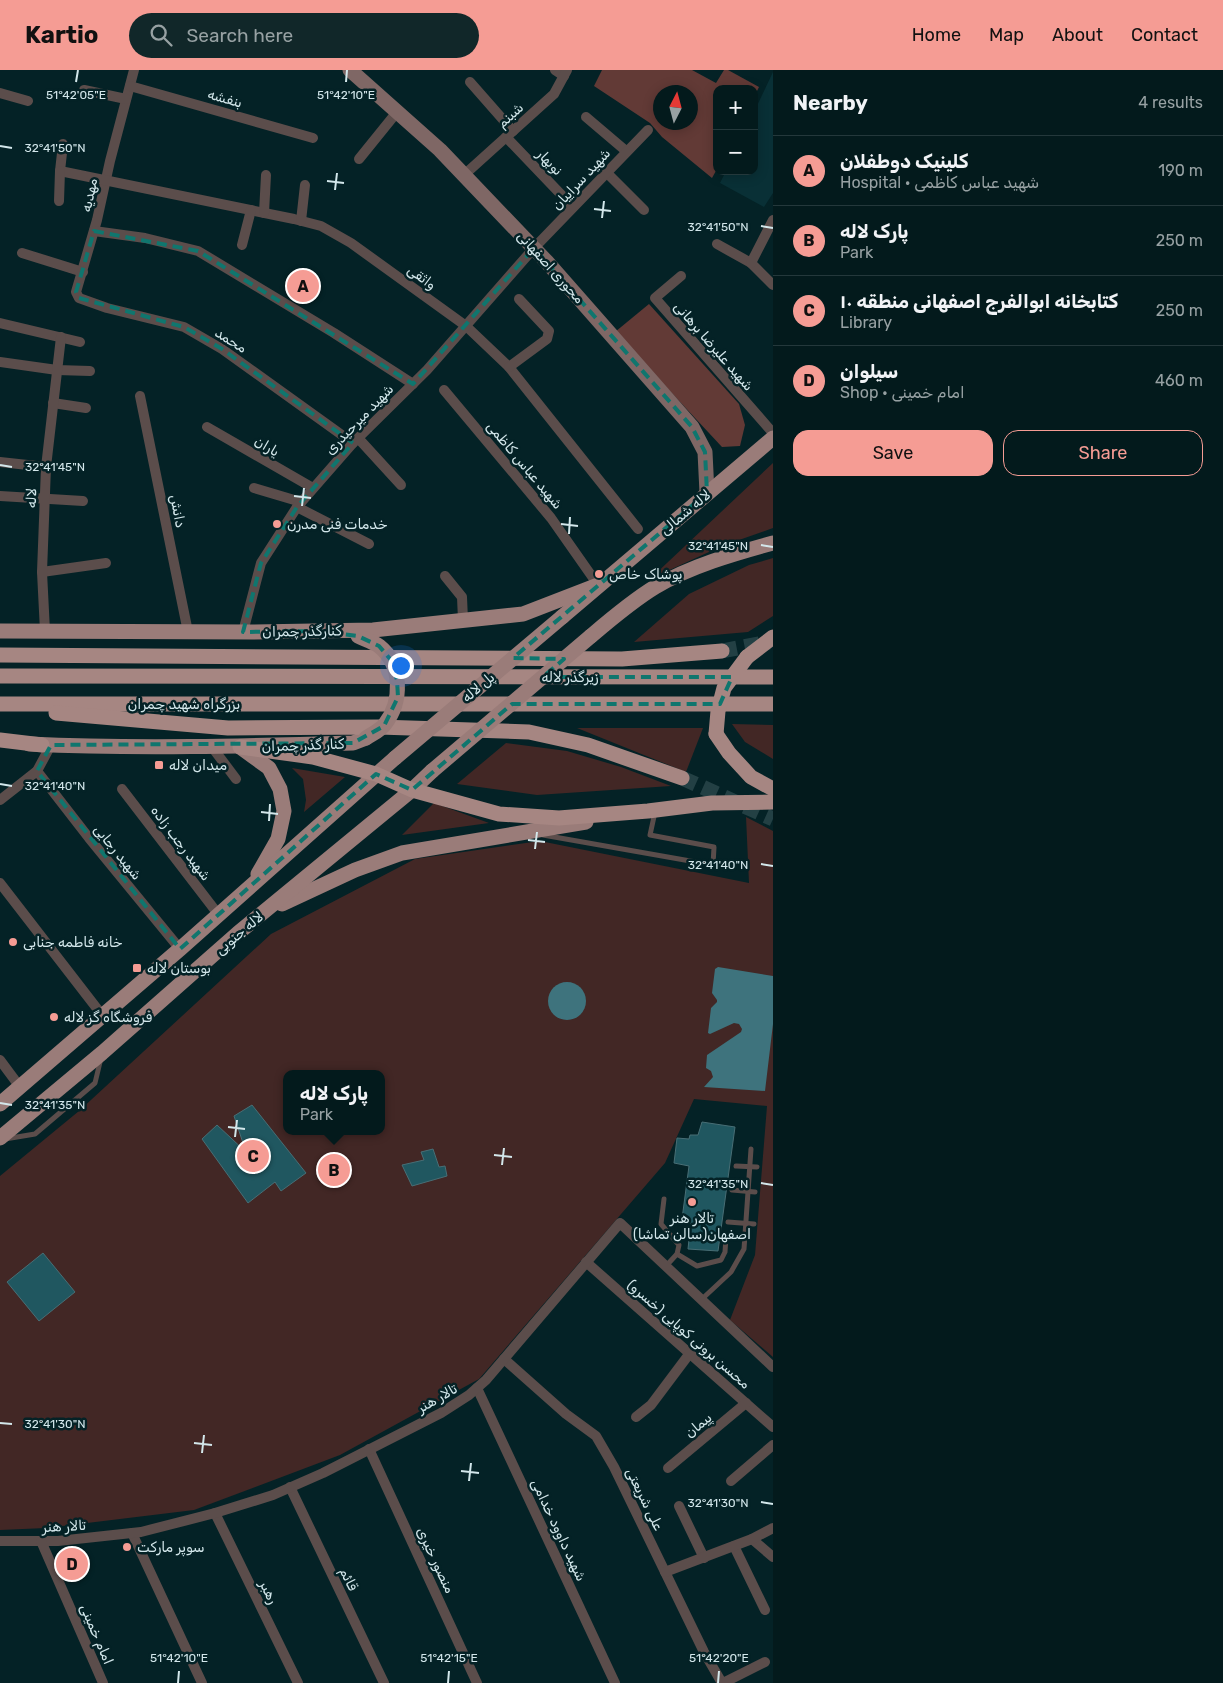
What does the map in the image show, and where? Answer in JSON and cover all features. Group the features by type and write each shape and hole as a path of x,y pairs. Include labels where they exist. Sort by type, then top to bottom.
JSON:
{"highway":[{"path":"773,637 747,657 724,688 718,711 716,734 729,753 751,777 773,788"},
{"path":"0,654 622,659 722,651"},
{"name":"بزرگراه شهید چمران","path":"0,676 367,678"},
{"name":"زیرگذر لاله","path":"367,678 773,677"},
{"name":"بزرگراه شهید چمران","path":"0,704 368,704"},
{"name":"زیرگذر لاله","path":"368,704 773,704"},
{"path":"0,708 228,728 380,727 529,732 588,745 682,778"},
{"path":"0,741 47,745"},
{"path":"240,747 313,757 376,774 412,790 499,814 558,818 652,811 712,803 773,802"}],"main road":[{"name":"محوری اصفهانی","path":"350,70 440,150 534,248 692,427 705,452 708,493"},
{"name":"لاله شمالی","path":"562,617 773,438"},
{"name":"لاله جنوبی","path":"0,1139 102,1053 256,917 412,790 624,609 655,587 704,564 773,543"},
{"name":"کنارگذر چمران","path":"0,631 243,632 373,630 523,614 598,585"},
{"name":"پل لاله","path":"376,774 562,617"},
{"name":"کنار گذر چمران","path":"240,747 353,743 366,738 384,726 392,713 398,697 398,680 391,660 379,646 358,636 318,631"},
{"path":"47,745 240,747 269,768 280,789 284,811 278,838 250,887"},
{"name":"لاله جنوبی","path":"0,1104 180,949 376,774"},
{"path":"256,917 355,870 402,853 652,811"}],"street":[{"name":"مهدیه","path":"76,296 134,70"},
{"name":"شبنم","path":"464,175 554,94 562,72"},
{"name":"نوبهار","path":"470,82 510,134 573,207"},
{"name":"بنفشه","path":"130,86 313,138"},
{"path":"84,90 126,99"},
{"path":"0,93 28,101"},
{"path":"359,158 396,112"},
{"path":"586,117 626,151"},
{"name":"شهید سراییان","path":"534,248 648,130"},
{"path":"59,200 63,144"},
{"name":"واثقی","path":"60,171 301,221 321,226 351,243 466,326 509,367 638,529"},
{"path":"606,172 644,210"},
{"path":"264,213 266,175"},
{"path":"301,221 305,185"},
{"path":"242,245 251,210"},
{"path":"751,263 773,220"},
{"path":"94,231 144,238 198,252 334,333 413,384"},
{"path":"717,244 751,263 773,285"},
{"name":"شهید میرحیدری","path":"243,632 261,563 299,504 356,441 413,384 534,248"},
{"path":"22,253 83,272"},
{"name":"شهید علیرضا برهانی","path":"681,276 655,298 773,433"},
{"name":"محمد","path":"76,296 107,308 184,327 222,349 356,441 400,484"},
{"path":"509,367 547,339 549,335 549,331 519,299"},
{"path":"0,323 80,342"},
{"name":"لاله","path":"45,631 42,572 46,467 61,336"},
{"path":"0,362 57,370 90,372"},
{"name":"شهید عباس کاظمی","path":"444,390 551,518 598,585"},
{"name":"دانش","path":"140,396 188,632"},
{"path":"53,404 86,408"},
{"name":"یاران","path":"207,426 313,488"},
{"path":"0,462 46,467"},
{"path":"254,488 299,504 369,544"},
{"path":"0,496 83,502"},
{"path":"42,572 106,564"},
{"path":"445,576 462,597 463,620"},
{"path":"0,800 40,766 47,745"},
{"path":"212,747 236,779"},
{"name":"شهید رجایی","path":"40,766 180,949"},
{"name":"شهید رجب زاده","path":"122,789 218,914"},
{"path":"0,883 102,1015"},
{"path":"0,1060 20,1087"},
{"name":"تالار هنر","path":"0,1541 58,1541 132,1533 215,1513 273,1495 323,1473 441,1414 486,1380 620,1223 773,1367"},
{"name":"محسن برونی کوپایی (خسرو)","path":"586,1262 773,1426"},
{"path":"636,1417 651,1405 690,1353"},
{"name":"علی شریعتی","path":"504,1359 566,1414 596,1436 614,1467 704,1652 723,1683"},
{"name":"شهید داوود خدامی","path":"477,1388 615,1683"},
{"name":"پیمان","path":"668,1468 746,1403"},
{"path":"731,1481 773,1446"},
{"name":"منصور خیری","path":"369,1449 477,1683"},
{"name":"قائم","path":"290,1487 384,1683"},
{"path":"679,1506 704,1558"},
{"name":"رهبر","path":"215,1513 298,1683"},
{"path":"665,1572 734,1546 773,1528"},
{"path":"132,1533 202,1683"},
{"path":"752,1538 773,1557"},
{"name":"امام خمینی","path":"41,1541 103,1683"},
{"path":"734,1546 766,1610"},
{"path":"723,1683 765,1662"}],"lane":[{"path":"525,832 712,865 714,847 650,835 652,811"},
{"path":"701,1300 731,1272 744,1249 751,1149"},
{"path":"736,1166 757,1167"},
{"path":"732,1190 755,1192"},
{"path":"664,1199 661,1224 679,1245 678,1254 666,1266"},
{"path":"728,1222 754,1224"},
{"path":"678,1254 697,1266 721,1260 725,1252 726,1237"}],"highlighted area":[{"path":"94,231 198,251 413,384 534,248 692,427 705,452 707,493 513,658 564,659 543,677 732,677 720,704 512,704 412,790 376,774 180,949 37,771 51,745 353,743 384,726 398,697 397,680 391,660 379,646 358,636 318,631 243,632 261,563 297,507 353,443 222,349 184,327 79,298 76,292"}],"shaded area":[{"path":"602,70 692,70 716,83 724,70 728,70 755,85 713,85 714,175 712,178 656,130 698,130 698,85 653,85 653,126 594,86"},
{"path":"773,72 773,193 764,207 720,183 724,175 758,175 758,104"},
{"path":"649,304 739,404 745,425 740,446 722,447 615,332"},
{"path":"773,463 773,528 722,546 650,579"},
{"path":"773,558 773,616 748,632 634,642 689,594 749,565"},
{"path":"732,724 773,725 773,759 745,742"},
{"path":"577,728 703,728 686,772"},
{"path":"506,743 567,751 621,767 671,786 537,795 457,784"},
{"path":"292,768 345,777 304,812 306,800 303,779"},
{"path":"434,803 489,823 402,835"},
{"path":"746,817 773,831 773,1357 730,1320 755,1255 767,1106 694,1099 665,1163 479,1379 340,1455 194,1510 46,1528 0,1530 0,1176 79,1111 271,934 415,859 540,841 749,883"},
{"path":"718,967 773,976 773,1024 765,1091 704,1087 713,1077 711,1071 706,1068 707,1055 741,1032 742,1029 739,1024 734,1023 710,1034 708,1033 711,1008 717,1002 712,993 715,969"},
{"path":"567,982 574,983 580,988 585,994 585,1008 580,1014 574,1019 567,1020 560,1019 554,1014 549,1008 548,1001 549,994 554,988 560,983"}],"building":[{"path":"252,1105 306,1173 281,1191 275,1182 248,1203 202,1139 217,1125 246,1152 234,1116"},
{"path":"702,1122 735,1127 718,1251 688,1249 691,1220 682,1219 689,1166 674,1163 677,1138 689,1139 690,1135 698,1135"},
{"path":"433,1149 439,1167 445,1166 447,1176 412,1186 402,1165 424,1160 421,1152"},
{"path":"43,1253 75,1292 39,1321 7,1282"}],"tunnel":[{"path":"722,651 769,642"},
{"path":"682,778 773,819"}],"place":[{"name":"کلینیک دوطفلان","path":"303,286"},
{"name":"خدمات فنی مدرن","path":"277,524"},
{"name":"پوشاک خاص","path":"599,574"},
{"name":"میدان لاله","path":"159,765"},
{"name":"خانه فاطمه جنابی","path":"13,942"},
{"name":"بوستان لاله","path":"137,968"},
{"name":"فروشگاه گز لاله","path":"54,1017"},
{"name":"کتابخانه ابوالفرج اصفهانی منطقه ۱۰","path":"253,1156"},
{"name":"پارک لاله","path":"334,1170"},
{"name":"تالار هنر اصفهان(سالن تماشا)","path":"692,1202"},
{"name":"سوپر مارکت","path":"127,1547"},
{"name":"سیلوان","path":"72,1564"}]}
